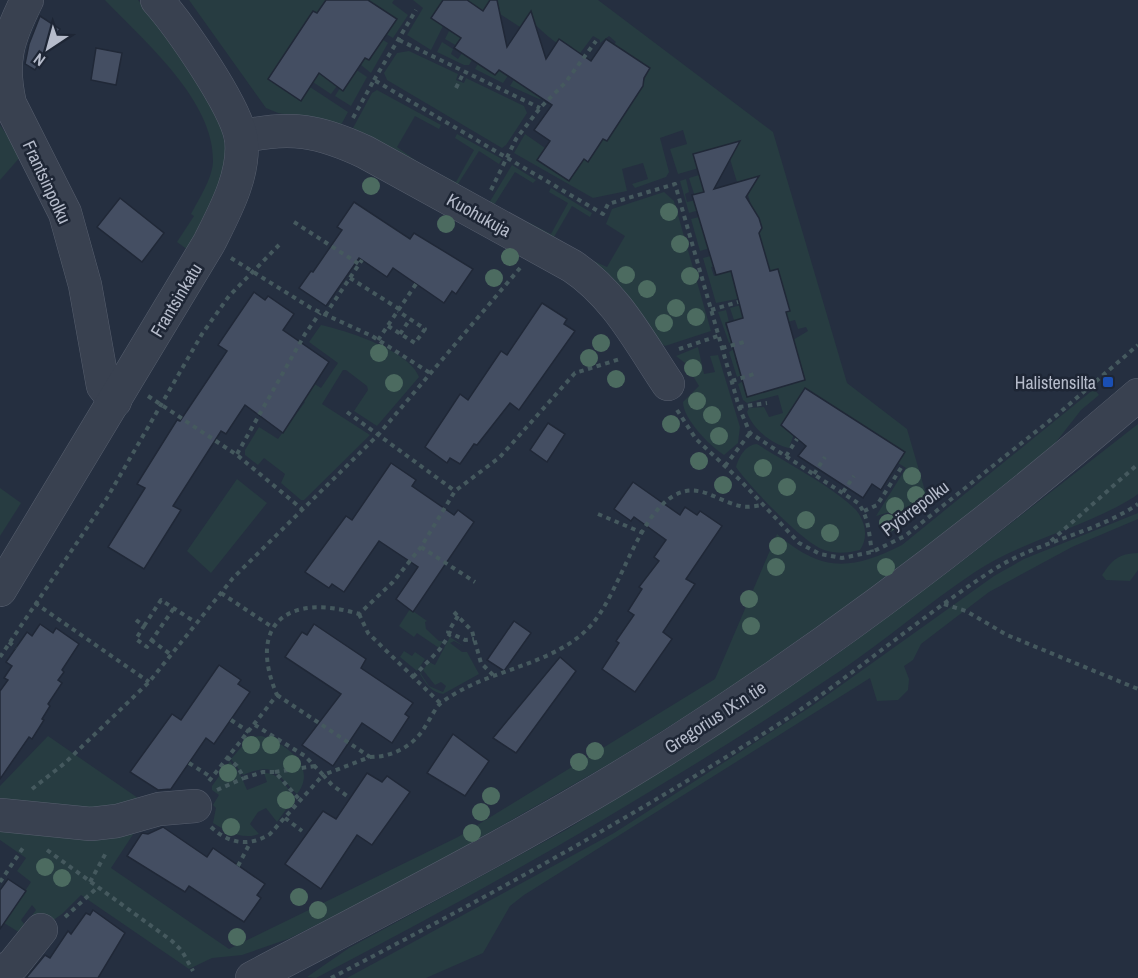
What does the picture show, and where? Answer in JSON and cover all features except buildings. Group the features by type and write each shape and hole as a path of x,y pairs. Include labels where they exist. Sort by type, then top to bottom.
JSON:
{"street":[{"name":"Frantsinpolku","path":"27,0 14,27 4,59 5,85 10,104 65,213 85,285 103,386 127,396"},
{"name":"Frantsinkatu","path":"0,590 47,497 127,396 209,243 233,188 240,159 241,137 228,108 200,59 157,0"},
{"name":"Kuohukuja","path":"241,137 261,132 299,129 340,141 479,214 597,284 612,300 654,364"},
{"name":"Gregorius IX:n tie","path":"252,978 480,858 681,739 881,603 1009,504 1138,395"},
{"path":"12,805 91,824 117,821 200,797"},
{"path":"0,973 13,966 41,930"}],"path":[{"path":"340,141 416,10"},
{"path":"399,40 540,108"},
{"path":"479,214 516,139 540,108 565,83 596,41"},
{"path":"456,88 464,72"},
{"path":"374,80 603,214 608,204 675,184 739,407 750,434 843,492 864,511 872,552"},
{"path":"237,454 305,334 323,314 361,262 294,222"},
{"path":"209,243 323,314 378,340 430,373"},
{"path":"0,657 34,603 107,498 202,334 251,270 279,244"},
{"path":"12,805 64,763 149,682 195,622 221,593 378,435 525,263 534,246"},
{"path":"350,278 425,329 415,343 388,326"},
{"path":"378,340 416,284"},
{"path":"711,310 738,302"},
{"path":"400,334 410,319"},
{"path":"359,614 393,582 421,547 455,491 500,457 575,373 654,364 718,336"},
{"path":"722,348 744,342"},
{"name":"Pyörrepolku","path":"654,364 675,406 696,439 799,543 820,555 842,558 872,552 905,536 1138,345"},
{"path":"732,381 754,374"},
{"path":"1103,375 1108,382"},
{"path":"127,396 160,405 237,454 302,509"},
{"path":"739,407 767,403"},
{"path":"347,412 455,491"},
{"path":"725,466 750,434"},
{"path":"786,456 797,439"},
{"path":"814,474 825,457"},
{"path":"1049,543 1138,464"},
{"path":"864,511 877,505 901,468"},
{"path":"843,492 854,476"},
{"path":"200,797 215,831 237,842 250,843 270,834 299,799 323,775 370,757 384,757 414,742 440,703 493,675 568,646 581,635 603,608 662,502 686,490 698,490 740,507 762,505"},
{"path":"331,978 615,825 777,725 944,604 1009,560 1098,525 1138,504"},
{"path":"598,514 643,533"},
{"path":"421,547 475,582"},
{"path":"221,593 272,627"},
{"path":"174,608 147,647 136,639 161,600 174,608 195,622"},
{"path":"34,603 149,682"},
{"path":"944,604 966,611 1007,635 1138,688"},
{"path":"359,614 330,607 308,608 284,617 272,627 267,639 267,655 269,675 277,695 370,757"},
{"path":"359,614 368,633 440,703"},
{"path":"413,677 440,649 450,634 448,632 456,614 472,631 480,663 493,675"},
{"path":"136,620 144,626"},
{"path":"450,634 465,640 474,639"},
{"path":"152,640 170,654"},
{"path":"9,642 16,648"},
{"path":"200,797 211,777 277,695"},
{"path":"231,720 249,732"},
{"path":"255,725 290,745 316,766 332,786 350,798"},
{"path":"227,757 237,766 244,778"},
{"path":"189,762 211,777"},
{"path":"200,797 263,772 316,766"},
{"path":"275,772 299,799"},
{"path":"285,818 302,831"},
{"path":"0,882 30,838"},
{"path":"238,866 250,843"},
{"path":"39,844 172,941 182,951 193,971"},
{"path":"41,930 59,922 98,887"}],"green space":[{"path":"105,0 138,0 185,58 213,106 222,130 226,154 224,176 213,204 188,250 177,242 194,216 191,214 210,175 213,162 211,139 190,95 174,74 157,53"},
{"path":"189,0 326,0 317,13 313,11 268,79 300,101 310,87 348,112 341,125 278,113 266,108"},
{"path":"368,0 394,0 392,3 408,15 393,38 383,32 397,19"},
{"path":"413,0 443,0 431,18 443,26 431,50 407,35 423,8"},
{"path":"467,0 598,0 773,132 847,383 907,429 928,501 876,516 906,468 898,463 905,452 805,388 781,425 794,434 789,448 770,440 753,424 747,412 749,408 764,407 769,417 783,413 778,395 747,403 743,400 738,384 745,380 749,387 744,389 747,397 805,378 793,340 808,331 806,327 798,329 795,320 788,322 785,312 789,311 777,269 735,281 739,296 737,299 716,303 703,258 714,255 717,266 711,267 714,276 766,258 759,233 762,227 759,218 755,218 748,195 751,189 748,179 737,182 730,159 678,174 670,149 687,144 683,130 660,138 669,172 666,177 635,188 632,184 648,179 643,163 622,169 627,191 593,198 514,153 525,134 545,148 537,160 569,181 581,157 588,162 599,136 608,140 618,116 622,118 628,109 627,103 633,93 637,95 650,68 622,49 611,49 616,42 609,36 600,43 600,40 593,36 547,97 539,99 510,86 516,76 550,80 572,47 560,39 557,43 527,18 520,27 500,14 499,7 490,1 483,11"},
{"path":"353,22 388,43 371,73 361,65 365,58 370,60 374,52"},
{"path":"449,31 479,48 469,65 464,65 437,52 442,42 453,49 451,54 458,59 464,50 445,39"},
{"path":"409,51 458,74 456,80 464,83 466,78 524,106 527,113 506,145 502,148 387,80 384,73 397,53"},
{"path":"331,53 367,77 351,106 335,96 340,88 344,91 348,83 337,86 331,94 313,82"},
{"path":"480,60 495,75 501,67 516,64 503,83 475,69"},
{"path":"377,90 441,125 439,129 415,116 397,147 419,163 353,128 372,93"},
{"path":"0,125 21,156 0,180"},
{"path":"457,134 502,159 499,164 479,151 458,184 477,196 435,172 456,182 474,150 455,138"},
{"path":"512,165 536,180 533,183 515,172 494,205 489,203"},
{"path":"699,175 710,207 689,213 680,181 686,179 689,192 685,194 687,202 696,200 689,178"},
{"path":"551,188 592,213 590,217 572,206 554,237 571,248 528,225 530,223 551,234 568,203 549,192"},
{"path":"664,192 674,201 711,331 665,346 649,334 587,258 607,267 625,236 606,224 612,209"},
{"path":"703,216 706,229 703,230 705,238 721,245 700,251 691,219"},
{"path":"741,305 745,319 744,339 729,343 718,312 726,310 729,322 725,324 728,332 737,329 730,308"},
{"path":"321,325 361,337 390,350 413,367 419,377 377,426 354,411 368,390 367,386 343,370 322,404 370,435 304,500 301,500 281,483 285,474 264,458 258,465 245,455 245,450 259,427 278,439 305,402 298,397 310,381 321,388 338,363 309,342"},
{"path":"698,347 704,374 715,372 710,356 718,355 740,427 738,443 724,455 698,431 684,409 683,402 699,386 685,363 676,356"},
{"path":"737,347 739,354 735,356 737,364 753,371 737,377 729,352"},
{"path":"1094,389 1099,395 1081,410 1049,451 889,576 732,687 616,760 412,877 288,939 242,955 212,958 189,969 81,895 62,914 28,938 1,921 5,921 31,882 17,871 26,858 0,840 0,786 48,736 151,807 111,868 229,949 458,837 715,679 777,534 808,555 837,564 867,560 902,545","holes":["32,905 36,910 25,925 21,920"]},
{"path":"1138,424 1138,494 1134,497 1096,517 1014,551 975,572 840,671 712,754 450,907 316,978 307,977 349,948 566,830 720,734 832,658 965,559"},
{"path":"757,444 823,485 856,510 865,529 860,550 833,552 824,550 803,537 764,500 736,467 746,449"},
{"path":"237,479 267,503 211,573 187,551"},
{"path":"0,488 21,503 0,536"},
{"path":"1138,513 1138,519 1072,547 989,592 921,644 913,660 904,666 909,679 908,690 898,700 877,701 870,678 524,895 510,906 483,953 426,978 347,978 614,833 812,706 994,576 1024,559"},
{"path":"1138,553 1138,570 1130,581 1106,580 1102,575 1117,558"},
{"path":"410,609 427,621 425,622 426,629 439,641 443,641 439,648 417,633 414,637 399,626"},
{"path":"450,637 465,647 454,641 450,643 462,652 467,652 479,674 443,694 429,686 443,692 446,686 441,682 435,685 423,670 429,662 435,665"},
{"path":"404,651 412,656 415,652 425,659 417,671 400,657"},
{"path":"261,736 281,744 297,758 302,766 303,784 297,794 274,771 262,769 243,775 231,759 250,737"},
{"path":"230,761 241,776 247,790 267,782 264,773 269,773 282,781 295,797 277,822 266,808 258,812 250,824 259,834 241,836 213,823 216,808 213,805 219,795 212,790 212,786"}],"place":[{"name":"Halistensilta","path":"1108,382"}]}
